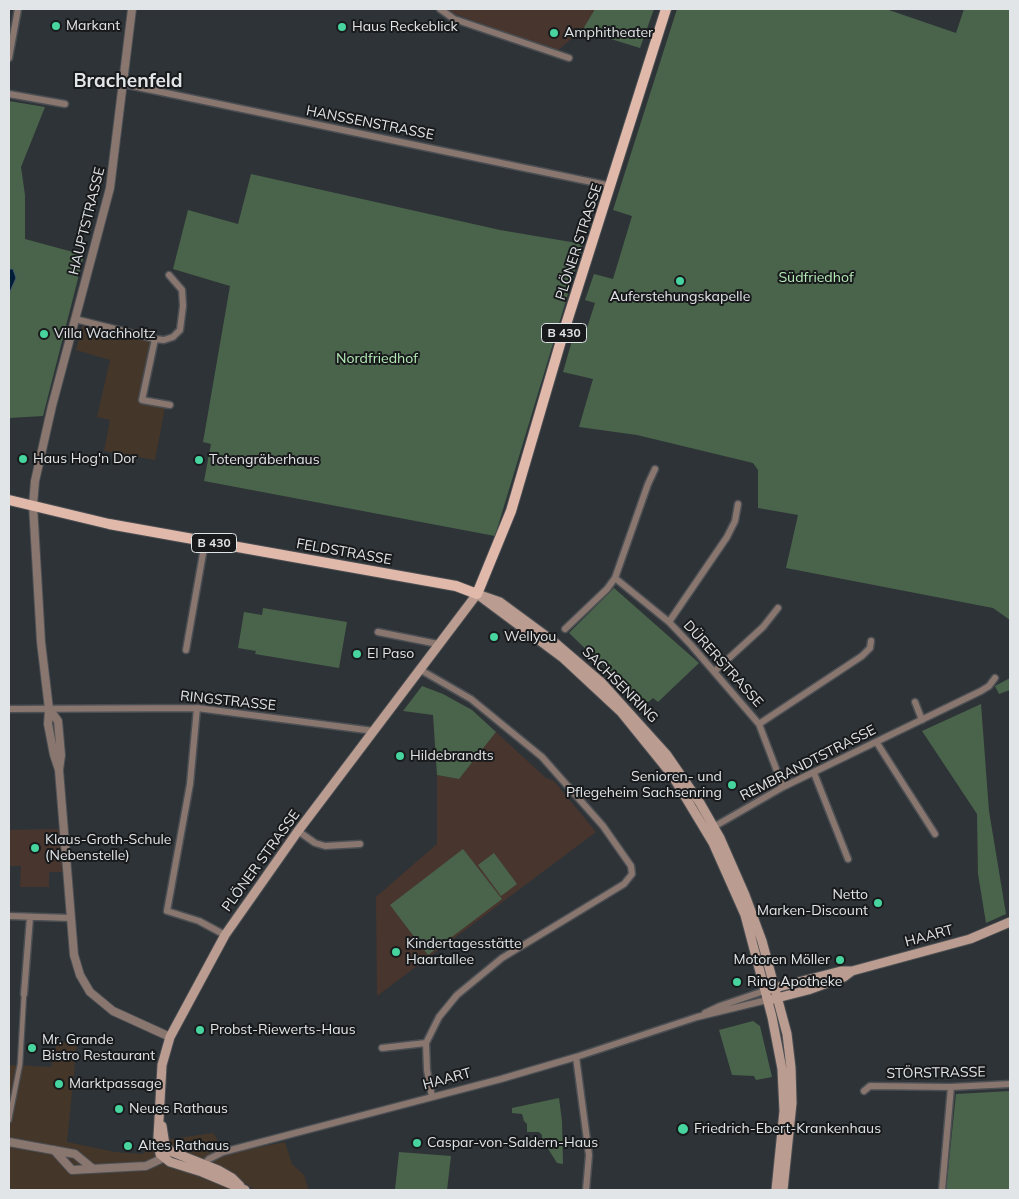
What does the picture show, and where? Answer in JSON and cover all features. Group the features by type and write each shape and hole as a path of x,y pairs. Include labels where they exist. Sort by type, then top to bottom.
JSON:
{"main road":[{"name":"PLÖNER STRASSE","path":"164,1158 160,1118 162,1065 170,1037 225,934 298,831 477,594 511,511 565,330 666,9"},
{"name":"B 430","path":"9,500 33,505"},
{"name":"FELDSTRASSE","path":"33,505 110,524 456,586 477,594"},
{"name":"SACHSENRING","path":"477,594 563,658 601,691 660,759 710,829 745,895 776,988 790,1049 792,1085 784,1190"},
{"name":"SACHSENRING","path":"710,829 745,915 766,996 784,1085 784,1111 776,1190"},
{"name":"HAART","path":"766,996 776,988 842,971 852,971 970,939 1010,922"},
{"name":"HAART","path":"766,996 778,997 808,990 844,977 852,971"},
{"path":"782,1014 788,1001 808,990"},
{"path":"162,1148 180,1157 204,1164 232,1178 243,1190"},
{"path":"164,1158 180,1157"},
{"path":"164,1158 243,1190"},
{"path":"192,1169 204,1164"}],"street":[{"path":"9,58 18,9"},
{"name":"HAUPTSTRASSE","path":"132,9 110,188 43,446 33,505 41,642 49,709 58,722 61,755 59,770 76,965 90,992 113,1011 170,1037"},
{"path":"440,9 454,19 569,58"},
{"name":"HANSSENSTRASSE","path":"124,84 611,186"},
{"path":"9,94 65,104"},
{"path":"75,319 155,339 173,337 180,330 183,306 182,290 169,275"},
{"path":"155,339 142,400 170,405"},
{"path":"565,630 607,589 615,578 655,469"},
{"path":"668,622 728,537 735,521 738,504"},
{"path":"186,650 205,542"},
{"name":"DÜRERSTRASSE","path":"615,578 668,622 716,670 759,724 783,787"},
{"path":"716,670 763,627 778,608"},
{"path":"378,632 438,644"},
{"path":"759,724 862,656 870,648 871,641"},
{"path":"419,669 471,699 542,757 603,826 631,866 632,874 629,879 509,953 481,973 458,995 439,1017 426,1042 427,1070 432,1097"},
{"name":"REMBRANDTSTRASSE","path":"710,829 783,787 981,691 989,686 995,678"},
{"path":"916,702 922,720"},
{"path":"197,708 190,784 167,911 199,921 225,934"},
{"name":"RINGSTRASSE","path":"9,709 197,708 374,731"},
{"path":"877,743 935,834"},
{"path":"814,773 848,859"},
{"path":"298,831 315,843 325,846 360,844"},
{"path":"9,916 71,918"},
{"path":"9,1120 20,1064 30,917"},
{"name":"HAART","path":"204,1164 209,1159 224,1152 576,1057 766,996"},
{"path":"382,1048 426,1042"},
{"path":"576,1057 589,1155 586,1190"},
{"name":"STÖRSTRASSE","path":"864,1090 870,1086 951,1087 1010,1084"},
{"path":"942,1190 951,1087"},
{"path":"9,1142 78,1155 81,1160 92,1168"},
{"path":"146,1166 162,1148"},
{"path":"54,1150 66,1161 70,1169 146,1166 164,1158"},
{"path":"66,1161 72,1154"},
{"path":"78,1168 81,1160"}],"shaded area":[{"path":"447,9 595,9 583,29 557,51 452,13"},
{"path":"83,324 150,341 139,402 165,407 155,460 104,451 110,420 97,417 110,360 76,350"},
{"path":"496,732 546,778 554,781 596,832 377,996 376,897 437,844 437,775 459,779"},
{"name":"Klaus-Groth-Schule (Nebenstelle)","path":"61,829 62,872 49,872 49,887 20,887 21,866 9,866 9,830"},
{"path":"57,1042 77,1043 67,1142 115,1152 142,1154 164,1140 213,1133 226,1154 285,1142 292,1164 304,1175 309,1190 255,1190 243,1182 237,1190 9,1190 9,1065 51,1067"}],"green space":[{"path":"595,9 654,9 640,48 585,31 583,29"},
{"name":"Südfriedhof","path":"677,9 886,9 956,33 964,9 1010,9 1010,620 993,608 786,568 798,515 758,508 758,470 753,463 637,435 579,427 593,379 563,372 573,337 579,338 584,330 586,331 595,303 585,300 594,274 613,279 632,216 613,210"},
{"path":"9,101 45,107 21,167 25,195 25,239 84,255 43,416 9,418"},
{"name":"Nordfriedhof","path":"251,174 500,230 583,244 495,536 204,481 211,444 203,442 230,286 173,269 188,210 238,224"},
{"path":"614,588 699,663 658,702 653,698 641,708 622,684 569,633"},
{"path":"263,608 347,622 339,668 255,654 256,651 238,648 244,612 262,615"},
{"path":"1010,678 1010,690 999,694 995,686"},
{"path":"422,686 443,694 472,710 496,732 459,779 437,775 433,715 403,711"},
{"path":"981,704 989,811 1006,914 986,923 978,874 977,814 922,731"},
{"path":"463,849 502,899 428,955 390,905"},
{"path":"494,853 517,884 501,896 478,865"},
{"path":"753,1021 760,1026 772,1077 756,1080 754,1076 732,1075 719,1030"},
{"path":"1010,1091 1010,1190 946,1190 956,1094"},
{"path":"559,1098 562,1121 563,1164 557,1163 547,1147 542,1146 542,1135 539,1132 527,1132 527,1124 522,1114 512,1113 512,1108"},
{"path":"399,1152 451,1156 447,1190 395,1190"}],"water":[{"path":"9,269 13,269 16,278 9,294"}],"place":[{"name":"Markant","path":"56,26"},
{"name":"Haus Reckeblick","path":"342,27"},
{"name":"Amphitheater","path":"554,33"},
{"name":"Auferstehungskapelle","path":"680,281"},
{"name":"Villa Wachholtz","path":"44,334"},
{"name":"Haus Hog'n Dor","path":"23,459"},
{"name":"Totengräberhaus","path":"199,460"},
{"name":"Wellyou","path":"494,637"},
{"name":"El Paso","path":"357,654"},
{"name":"Hildebrandts","path":"400,756"},
{"name":"Senioren- und Pflegeheim Sachsenring","path":"732,785"},
{"name":"Klaus-Groth-Schule (Nebenstelle)","path":"35,848"},
{"name":"Netto Marken-Discount","path":"878,903"},
{"name":"Kindertagesstätte Haartallee","path":"396,952"},
{"name":"Motoren Möller","path":"840,960"},
{"name":"Ring Apotheke","path":"737,982"},
{"name":"Probst-Riewerts-Haus","path":"200,1030"},
{"name":"Mr. Grande Bistro Restaurant","path":"32,1048"},
{"name":"Marktpassage","path":"59,1084"},
{"name":"Neues Rathaus","path":"119,1109"},
{"name":"Friedrich-Ebert-Krankenhaus","path":"683,1129"},
{"name":"Caspar-von-Saldern-Haus","path":"417,1143"},
{"name":"Altes Rathaus","path":"128,1146"}],"district":[{"name":"Brachenfeld","path":"128,81"}]}
